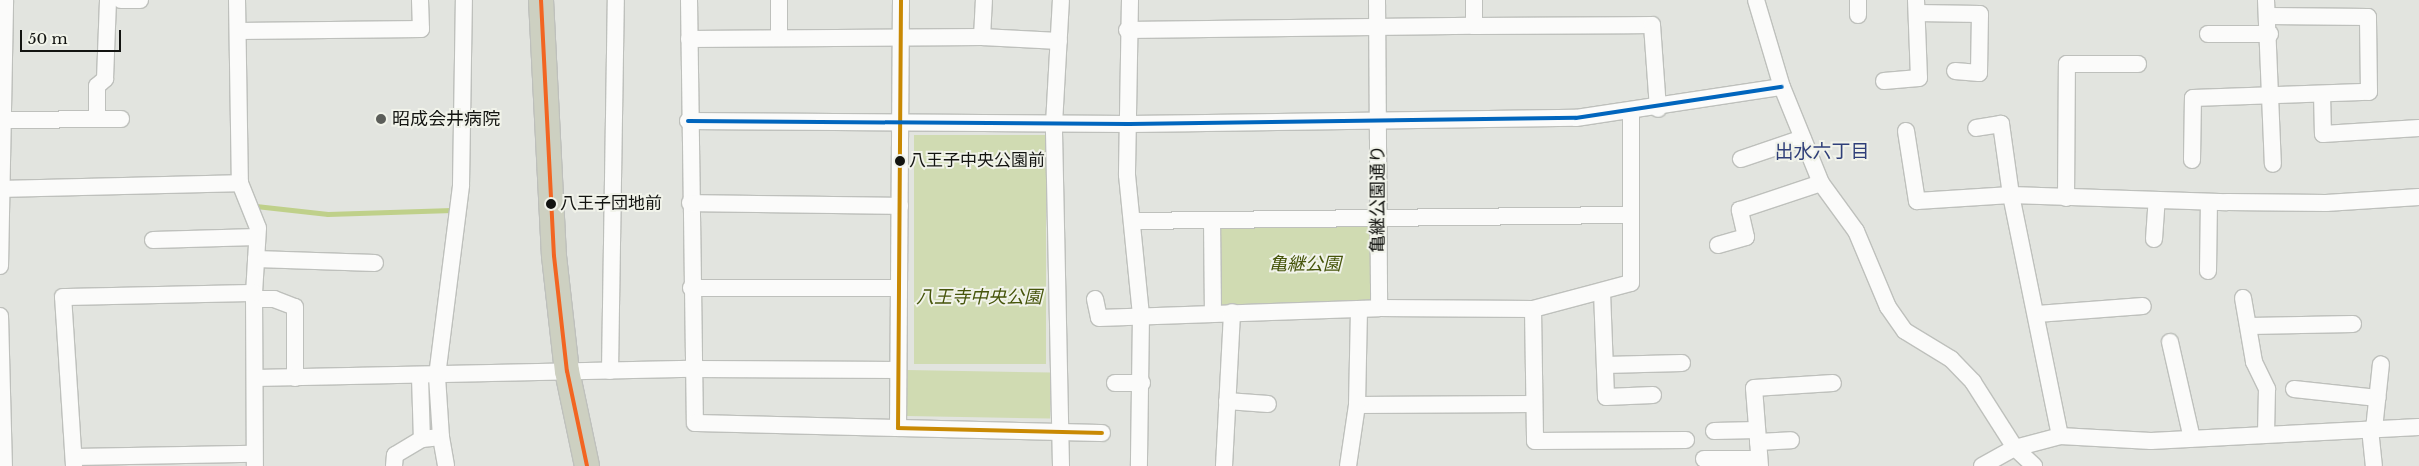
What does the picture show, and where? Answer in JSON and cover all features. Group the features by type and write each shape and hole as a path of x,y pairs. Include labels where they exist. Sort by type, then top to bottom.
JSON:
{"highway":[{"path":"541,0 554,256 567,372 587,466"}],"street":[{"path":"0,266 5,0"},
{"path":"97,119 97,86 105,79 108,0"},
{"path":"121,0 140,0"},
{"path":"237,0 240,183 258,228 254,296 256,378 254,460 74,462 63,297 254,296 274,299 295,307 294,378"},
{"path":"238,31 421,29 420,0"},
{"path":"446,466 441,437 437,376 461,185 464,0"},
{"path":"610,371 616,0"},
{"path":"689,0 688,121 692,369 695,424 1102,433"},
{"path":"778,38 779,0"},
{"path":"898,428 901,0"},
{"path":"982,37 984,0"},
{"path":"1061,0 1054,124 1061,466"},
{"path":"1130,0 1127,30 1129,124 1127,175 1141,315 1142,383 1138,466"},
{"name":"亀継公園通り","path":"1377,0 1378,308"},
{"path":"1474,0 1474,26"},
{"path":"1756,0 1782,87 1821,183 1856,231 1888,307 1905,331 1951,359 1973,382 2014,448 2034,466"},
{"path":"1884,80 1919,78 1916,7 1980,14 1979,73 1955,71"},
{"path":"2192,160 2193,98 2272,96 2369,92 2368,18 2268,8 2272,96 2273,164"},
{"path":"1127,30 1377,26 1652,25 1658,108"},
{"path":"2208,34 2270,34"},
{"path":"689,39 901,40 982,37 1059,41"},
{"path":"2066,198 2067,64 2138,64"},
{"path":"688,121 901,124 1129,124 1576,118 1658,108 1782,87"},
{"path":"2322,94 2324,134 2419,128"},
{"path":"1095,299 1099,318 1378,308 1533,309 1631,284 1631,111"},
{"path":"2,120 122,119"},
{"path":"1976,128 2001,124 2011,195 2037,314 2060,436"},
{"path":"1906,131 1917,201 2011,195 2209,202 2326,203 2419,197"},
{"path":"1741,159 1803,138"},
{"path":"1,189 240,183"},
{"path":"1718,245 1746,237 1740,210 1821,183"},
{"path":"2154,239 2156,200"},
{"path":"2208,271 2209,202"},
{"path":"690,203 900,206"},
{"path":"1132,221 1632,215"},
{"path":"1212,220 1212,313"},
{"path":"154,240 257,237"},
{"path":"256,259 375,263"},
{"path":"691,288 899,288"},
{"path":"1602,292 1606,397 1653,395"},
{"path":"2243,298 2250,326 2254,362 2267,389 2266,433"},
{"path":"2037,314 2143,306"},
{"path":"1348,466 1358,405 1359,309"},
{"path":"1533,309 1535,441 1686,440"},
{"path":"1224,466 1232,312"},
{"path":"0,316 1,432 4,466"},
{"path":"2250,326 2353,324"},
{"path":"2170,342 2192,439"},
{"path":"1605,365 1682,362"},
{"path":"2374,466 2372,429 2378,398 2381,364"},
{"path":"256,378 420,378 692,369 898,370"},
{"path":"420,378 422,439"},
{"path":"1115,383 1142,383"},
{"path":"1704,459 1760,463 1754,388 1833,383"},
{"path":"2294,389 2378,398"},
{"path":"1227,401 1268,404"},
{"path":"1358,405 1534,404"},
{"path":"1982,466 2014,448 2060,436 2192,439 2266,433 2419,427"},
{"path":"1714,431 1791,440"},
{"path":"394,466 395,455 422,439 441,437"}],"green space":[{"name":"八王寺中央公園","path":"914,135 1046,135 1046,364 914,364"},
{"name":"亀継公園","path":"1217,221 1374,221 1374,305 1217,305"},
{"path":"907,370 1051,373 1050,419 906,416"}],"waterway":[{"path":"256,206 328,214 452,210"}],"transit line":[{"path":"541,0 554,256 567,371 587,466"},
{"path":"901,0 898,428 1102,433"},
{"path":"688,121 1129,124 1576,118 1782,87"}],"place":[{"name":"昭成会井病院","path":"381,119"},
{"name":"八王子中央公園前","path":"900,161"},
{"name":"八王子団地前","path":"551,204"}],"district":[{"name":"出水六丁目","path":"1822,152"}]}
